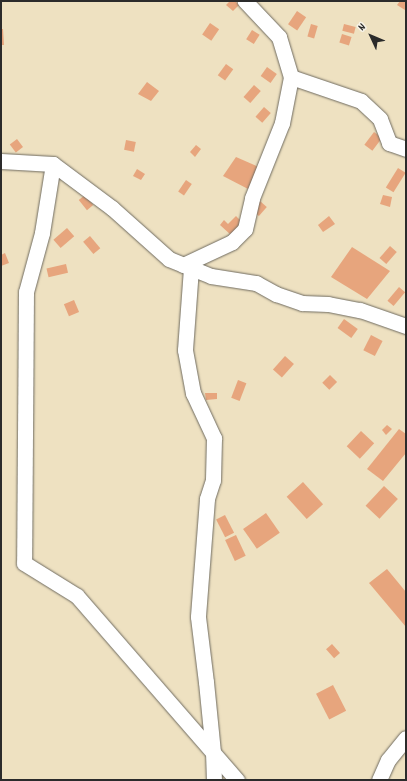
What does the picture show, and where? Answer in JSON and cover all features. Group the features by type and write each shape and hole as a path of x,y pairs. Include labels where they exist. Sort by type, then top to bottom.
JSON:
{"street":[{"path":"187,266 232,242 245,229 252,198 282,123 291,77 279,37 245,1"},
{"path":"291,77 361,101 380,119 389,143 406,149"},
{"path":"1,160 53,164 112,208 169,259 211,276 256,283 276,294 302,303 328,304 360,310 406,326"},
{"path":"53,164 42,233 26,292 24,564 77,596 238,780"},
{"path":"187,266 185,350 193,393 214,438 213,480 207,499 198,617 213,752 214,780"},
{"path":"379,780 388,760 406,738"}],"building":[{"path":"230,1 235,1 239,5 233,11 226,5"},
{"path":"400,1 406,1 405,10 397,5"},
{"path":"297,11 306,17 297,30 288,24"},
{"path":"210,23 219,29 211,41 202,35"},
{"path":"311,24 318,26 314,38 307,36"},
{"path":"344,24 356,27 354,34 342,31"},
{"path":"1,29 3,29 4,45 1,45"},
{"path":"252,30 260,35 254,44 246,39"},
{"path":"342,34 352,37 349,46 339,43"},
{"path":"226,64 233,69 225,81 218,75"},
{"path":"267,67 277,74 271,83 261,76"},
{"path":"147,82 159,91 151,101 138,94"},
{"path":"254,85 261,91 250,103 244,97"},
{"path":"264,107 271,113 262,123 255,117"},
{"path":"374,132 382,138 372,151 364,145"},
{"path":"17,139 23,147 16,152 10,144"},
{"path":"126,140 136,142 134,152 124,150"},
{"path":"196,145 201,149 195,157 190,152"},
{"path":"236,157 261,168 250,190 223,176"},
{"path":"398,168 406,173 393,192 386,188"},
{"path":"137,169 145,174 141,180 133,176"},
{"path":"186,180 192,184 184,196 178,192"},
{"path":"85,195 93,205 87,210 79,200"},
{"path":"383,195 392,197 390,207 380,204"},
{"path":"260,201 267,207 259,216 252,210"},
{"path":"236,216 243,223 231,235 220,225 224,220 228,224"},
{"path":"329,216 335,224 323,232 318,225"},
{"path":"67,228 74,236 61,248 53,240"},
{"path":"90,236 100,248 93,254 83,242"},
{"path":"390,246 397,252 386,264 380,258"},
{"path":"352,247 390,271 367,299 331,277"},
{"path":"5,253 9,263 1,266 1,255"},
{"path":"66,264 68,273 49,277 47,268"},
{"path":"399,287 405,292 394,306 387,301"},
{"path":"74,300 79,312 69,316 64,304"},
{"path":"344,319 358,329 351,338 338,328"},
{"path":"371,335 383,341 375,356 363,350"},
{"path":"285,356 294,364 282,377 273,369"},
{"path":"330,375 337,382 329,390 322,383"},
{"path":"238,380 246,383 240,401 231,398"},
{"path":"205,393 217,393 217,399 206,400"},
{"path":"387,425 392,429 386,435 382,430"},
{"path":"399,429 406,434 406,453 383,481 367,469"},
{"path":"361,431 374,443 360,459 347,446"},
{"path":"303,482 323,504 307,519 287,497"},
{"path":"384,486 398,499 379,519 366,506"},
{"path":"266,513 280,533 257,549 243,529"},
{"path":"225,515 234,533 225,537 216,520"},
{"path":"236,535 246,556 235,561 225,540"},
{"path":"387,569 406,592 406,627 369,583"},
{"path":"332,644 340,653 334,658 326,649"},
{"path":"333,685 346,711 329,719 316,694"}]}
